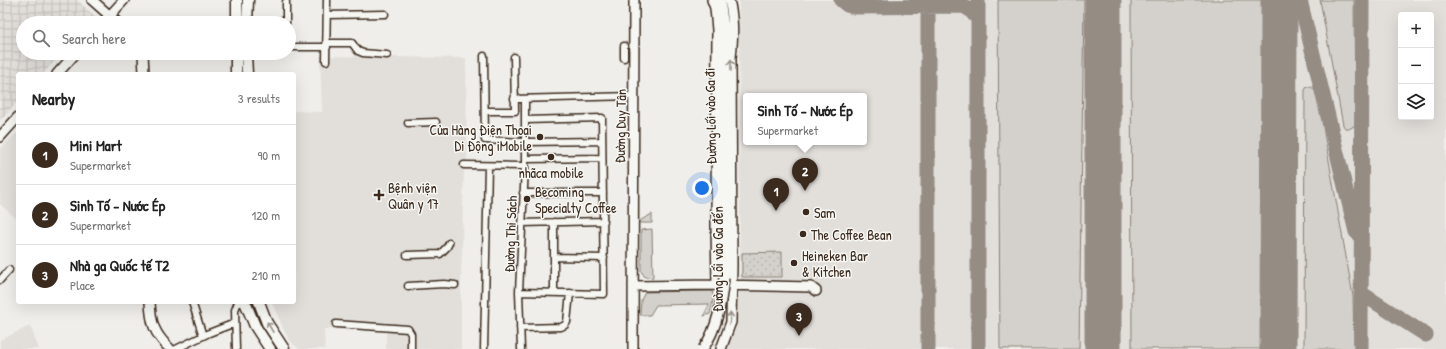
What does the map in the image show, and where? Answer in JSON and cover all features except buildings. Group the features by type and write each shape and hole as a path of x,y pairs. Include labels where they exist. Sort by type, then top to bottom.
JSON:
{"main road":[{"path":"237,0 237,16"},
{"path":"247,16 248,0"},
{"path":"236,60 236,72"},
{"path":"246,60 247,72"},
{"path":"246,304 255,326 270,349"},
{"path":"260,304 267,323 284,349"}],"street":[{"path":"92,0 110,16 124,0"},
{"path":"326,61 327,0"},
{"name":"Đường Duy Tân","path":"632,349 634,0"},
{"path":"712,0 715,8 717,30 717,285"},
{"name":"Đường Lối vào Ga đi","path":"704,349 718,319 724,278 724,28 720,0"},
{"name":"Đường Lối vào Ga đến","path":"721,349 731,322 732,286 731,58 733,18 729,0"},
{"path":"286,2 286,16"},
{"path":"327,15 385,14"},
{"path":"296,47 352,43 358,51 387,55"},
{"path":"624,46 624,58"},
{"path":"484,56 485,140 525,142 602,141"},
{"path":"484,111 515,111 514,57"},
{"path":"59,72 70,60"},
{"path":"143,60 144,72"},
{"path":"514,99 634,96"},
{"name":"Đường Thi Sách","path":"521,349 519,292 525,166 525,99"},
{"path":"519,292 604,294 602,118 525,120"},
{"path":"0,137 16,119"},
{"path":"408,123 436,122"},
{"path":"525,159 602,158"},
{"path":"464,165 525,166"},
{"path":"484,349 488,166"},
{"path":"523,193 603,193"},
{"path":"554,222 554,293"},
{"path":"522,223 604,222"},
{"path":"408,255 440,254 449,243"},
{"path":"554,258 604,258"},
{"path":"0,280 9,270"},
{"path":"408,286 444,284 454,285"},
{"path":"633,286 717,285 811,287 816,291"},
{"path":"520,328 565,326 567,322 570,293"},
{"path":"150,304 151,320 154,328 161,340 170,349"},
{"path":"193,304 203,336"},
{"path":"236,349 235,310 237,304"},
{"path":"176,349 235,323"},
{"path":"336,324 408,329 411,334 411,349"}],"shaded area":[{"path":"0,0 77,0 95,16 16,16 16,60 56,60 45,72 16,72 16,103 0,121"},
{"path":"739,0 1446,0 1446,349 727,349 727,345 736,329 735,297 740,289"},
{"path":"998,0 1084,0 1079,349 1000,349"},
{"path":"1131,0 1267,0 1267,349 1132,349"},
{"path":"1320,0 1354,0 1355,124 1349,129 1345,128 1343,125"},
{"name":"Bệnh viện Quân y 17","path":"320,56 466,58 467,167 464,168 461,349 386,349 386,331 324,329 325,349 299,349 289,340 273,304 296,304 296,111 322,112"},
{"path":"1307,87 1311,87 1315,90 1318,99 1353,296 1354,349 1304,349 1305,90"},
{"path":"16,134 16,218 0,204 0,149"},
{"path":"652,214 652,223 640,223 641,220"},
{"path":"652,229 653,278 645,277 641,271 641,230"},
{"path":"782,252 782,277 742,277 742,253"},
{"path":"712,291 713,300 710,314 704,316 709,305 708,304 656,305 650,315 640,315 641,300 645,292"},
{"path":"30,326 39,349 0,349 0,340"}],"taxiway":[{"path":"841,0 847,5 854,7 964,6 978,19"},
{"path":"928,0 928,349"},
{"path":"978,0 978,349"},
{"path":"1300,0 1356,232"},
{"path":"1361,349 1362,0"},
{"path":"1361,293 1426,335"}],"runway":[{"path":"1103,0 1103,349"},
{"path":"1278,349 1279,0"}],"place":[{"name":"Cửa Hàng Điện Thoại Di Động iMobile","path":"540,137"},
{"name":"nhãca mobile","path":"551,157"},
{"name":"Sinh Tố - Nước Ép","path":"805,191"},
{"name":"Bệnh viện Quân y 17","path":"379,195"},
{"name":"Becoming Specialty Coffee","path":"527,199"},
{"name":"Mini Mart","path":"776,211"},
{"name":"Sam","path":"806,212"},
{"name":"The Coffee Bean","path":"803,234"},
{"name":"Heineken Bar & Kitchen","path":"794,263"},
{"name":"Nhà ga Quốc tế T2","path":"799,336"}]}
